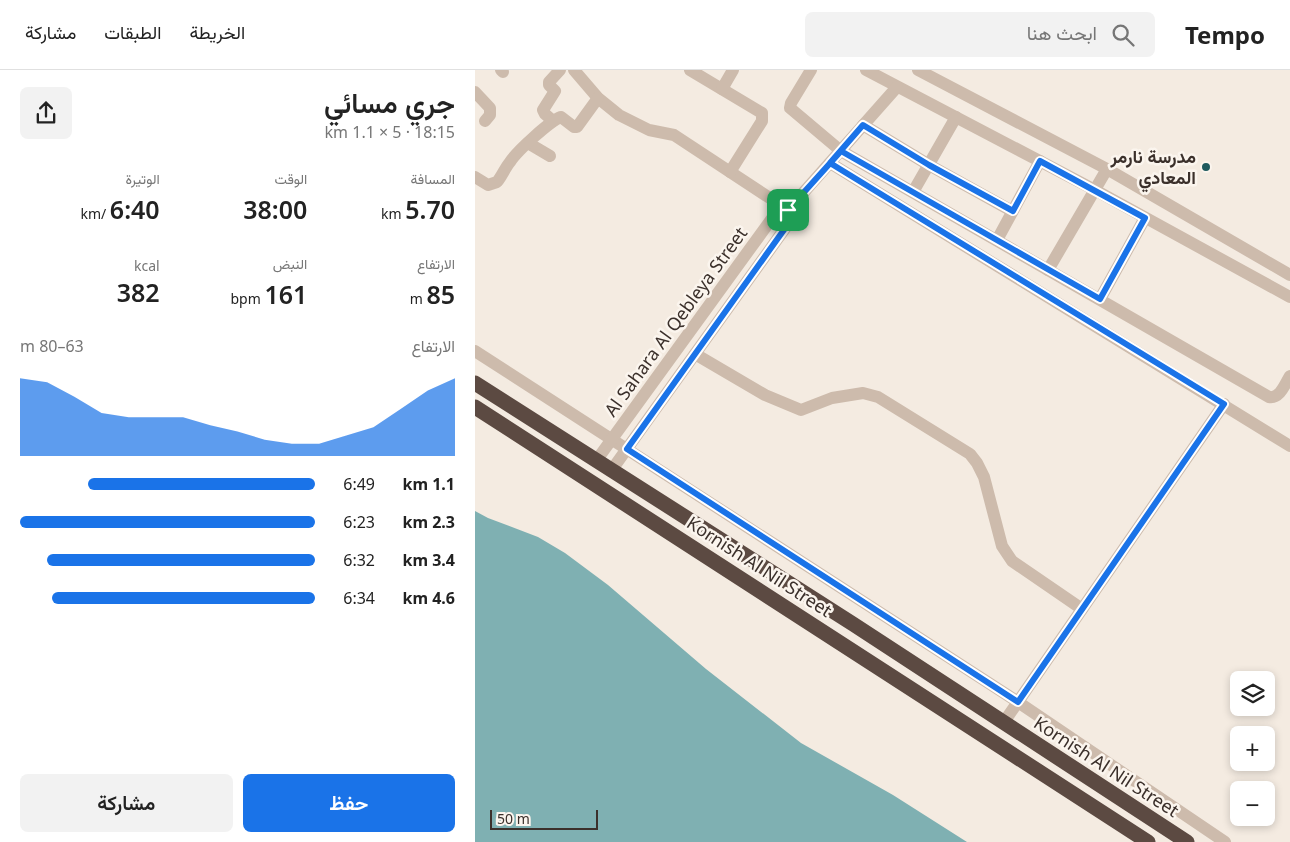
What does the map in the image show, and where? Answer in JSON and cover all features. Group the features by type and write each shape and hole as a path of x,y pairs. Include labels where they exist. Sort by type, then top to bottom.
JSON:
{"highway":[{"name":"Kornish Al Nil Street","path":"475,383 1004,722 1185,842"},
{"name":"Kornish Al Nil Street","path":"475,407 1148,842"}],"street":[{"path":"574,70 598,98 619,115 653,132 674,135 788,210"},
{"path":"690,70 758,110 763,116 762,121 730,172"},
{"path":"722,89 733,70"},
{"path":"811,70 791,103 790,108 841,151 1269,396 1274,397 1278,395 1290,376"},
{"path":"866,70 1095,190 1290,296"},
{"path":"917,70 1107,169 1290,276"},
{"path":"553,121 543,110 555,92 555,89 549,83 557,71"},
{"name":"Al Sahara Al Qebleya Street","path":"596,461 773,218 780,212 788,210 897,87"},
{"path":"475,92 490,108 490,115 485,121"},
{"path":"475,177 489,185 495,184 500,180 511,160 553,121 561,117 574,127 577,127 598,98"},
{"path":"913,192 956,117"},
{"path":"863,125 929,165 1013,211"},
{"path":"528,143 550,156"},
{"path":"997,240 1040,161"},
{"path":"830,163 1290,446"},
{"path":"1048,270 1107,169"},
{"name":"Al Sahara Al Qebleya Street","path":"611,471 789,223 790,214 788,210"},
{"path":"1100,299 1145,218"},
{"path":"475,351 1018,702 1225,842"},
{"path":"695,354 765,395 801,410 832,398 863,392 878,397 971,454 984,477 1002,546 1012,561 1082,610"},
{"path":"1004,722 1224,404"}],"water":[{"path":"475,511 488,518 538,537 565,553 608,585 706,669 801,743 893,795 967,842 475,842"}],"place":[{"name":"مدرسة نارمر المعادي","path":"1206,167"}],"route":[{"path":"788,210 790,214 789,223 627,449 1018,702 1224,404 830,163 863,125 929,165 1013,211 1040,161 1145,218 1100,299 841,151 788,210"}]}
